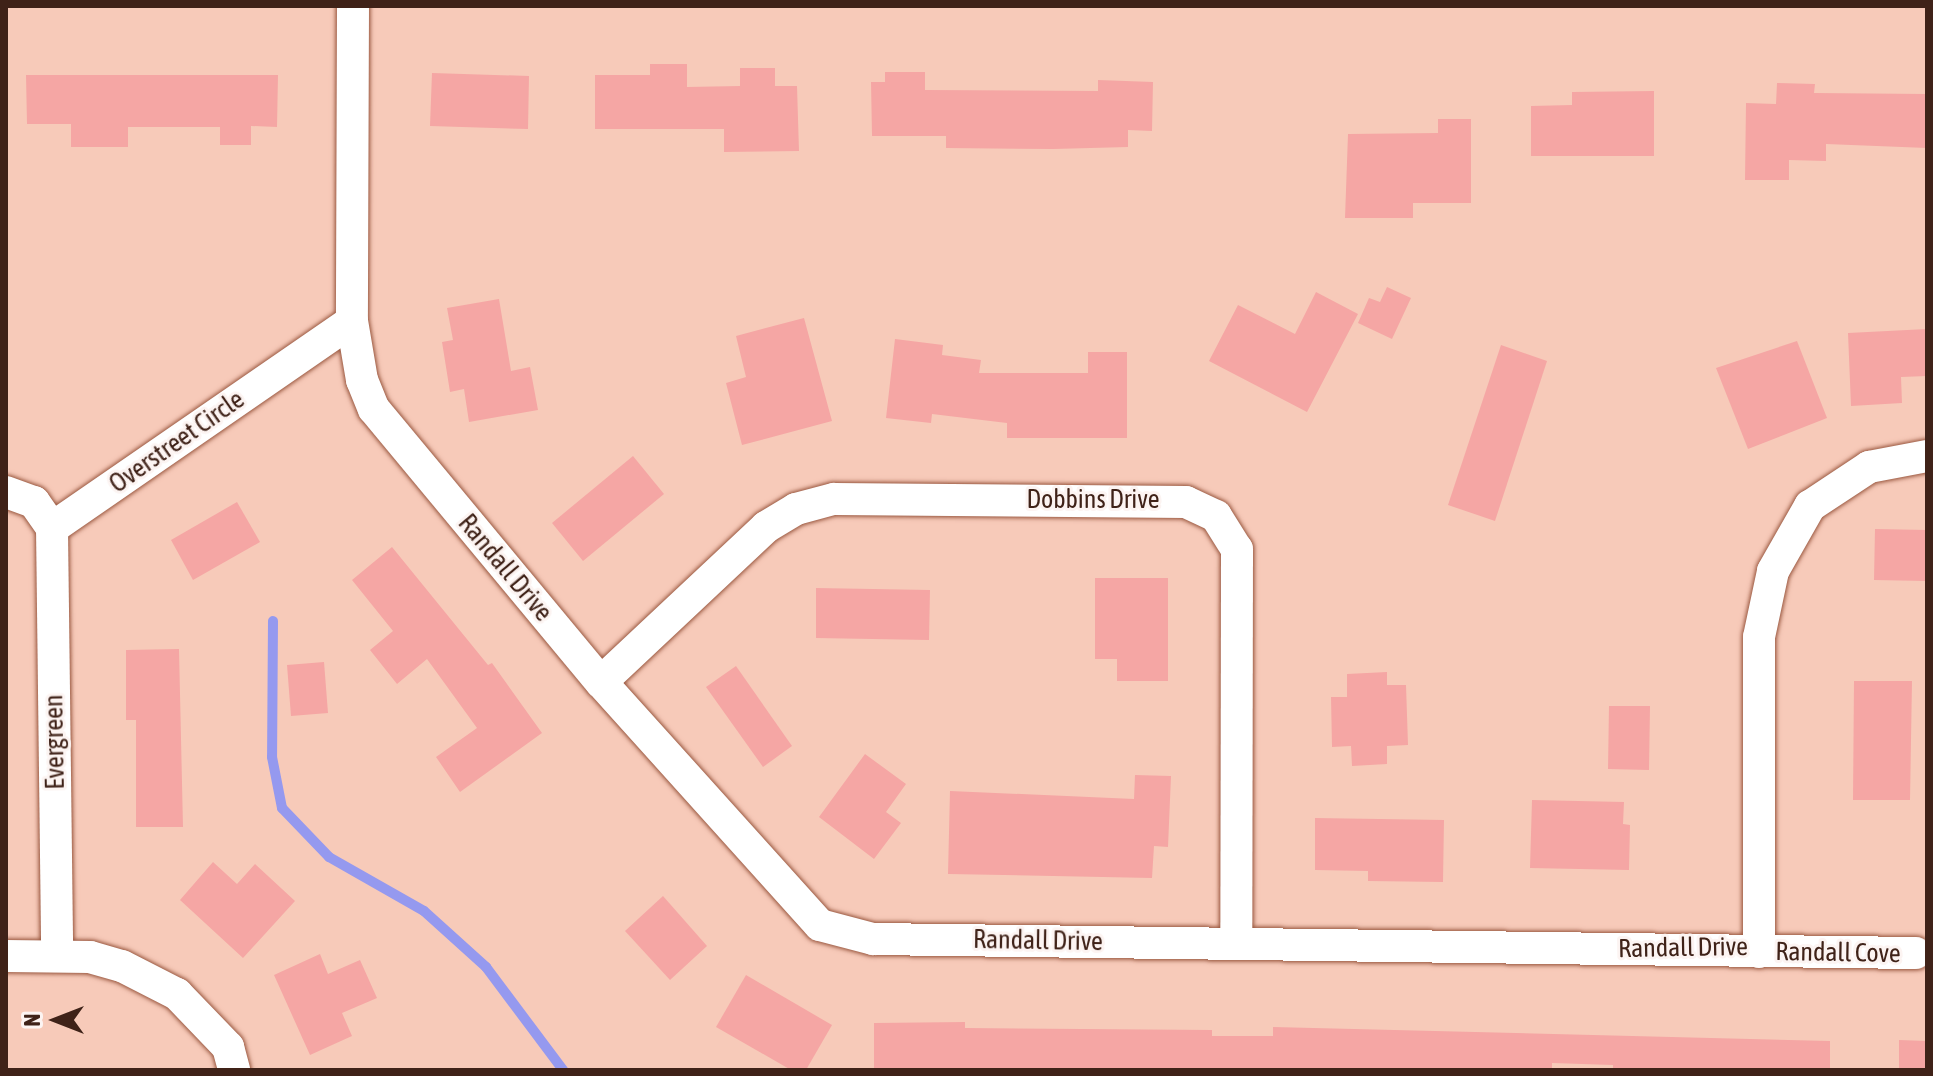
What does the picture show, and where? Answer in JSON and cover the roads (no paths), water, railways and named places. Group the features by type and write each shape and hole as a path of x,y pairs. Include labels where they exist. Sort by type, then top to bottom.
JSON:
{"street":[{"name":"Randall Drive","path":"353,6 352,321 362,380 374,409 601,682 820,925 873,939 1759,952 1759,637 1773,571 1810,506 1869,467 1927,456"},
{"name":"Overstreet Circle","path":"52,528 352,321"},
{"path":"6,492 34,502 52,528"},
{"name":"Dobbins Drive","path":"601,682 766,527 796,509 834,499 1186,502 1216,516 1237,549 1236,944"},
{"name":"Evergreen","path":"52,528 57,956"},
{"name":"Randall Cove","path":"1759,952 1916,953"},
{"path":"6,956 57,956 122,966 177,994 228,1047 234,1070"}],"waterway":[{"path":"273,621 272,757 282,808 329,857 424,911 486,967 563,1070"}]}
